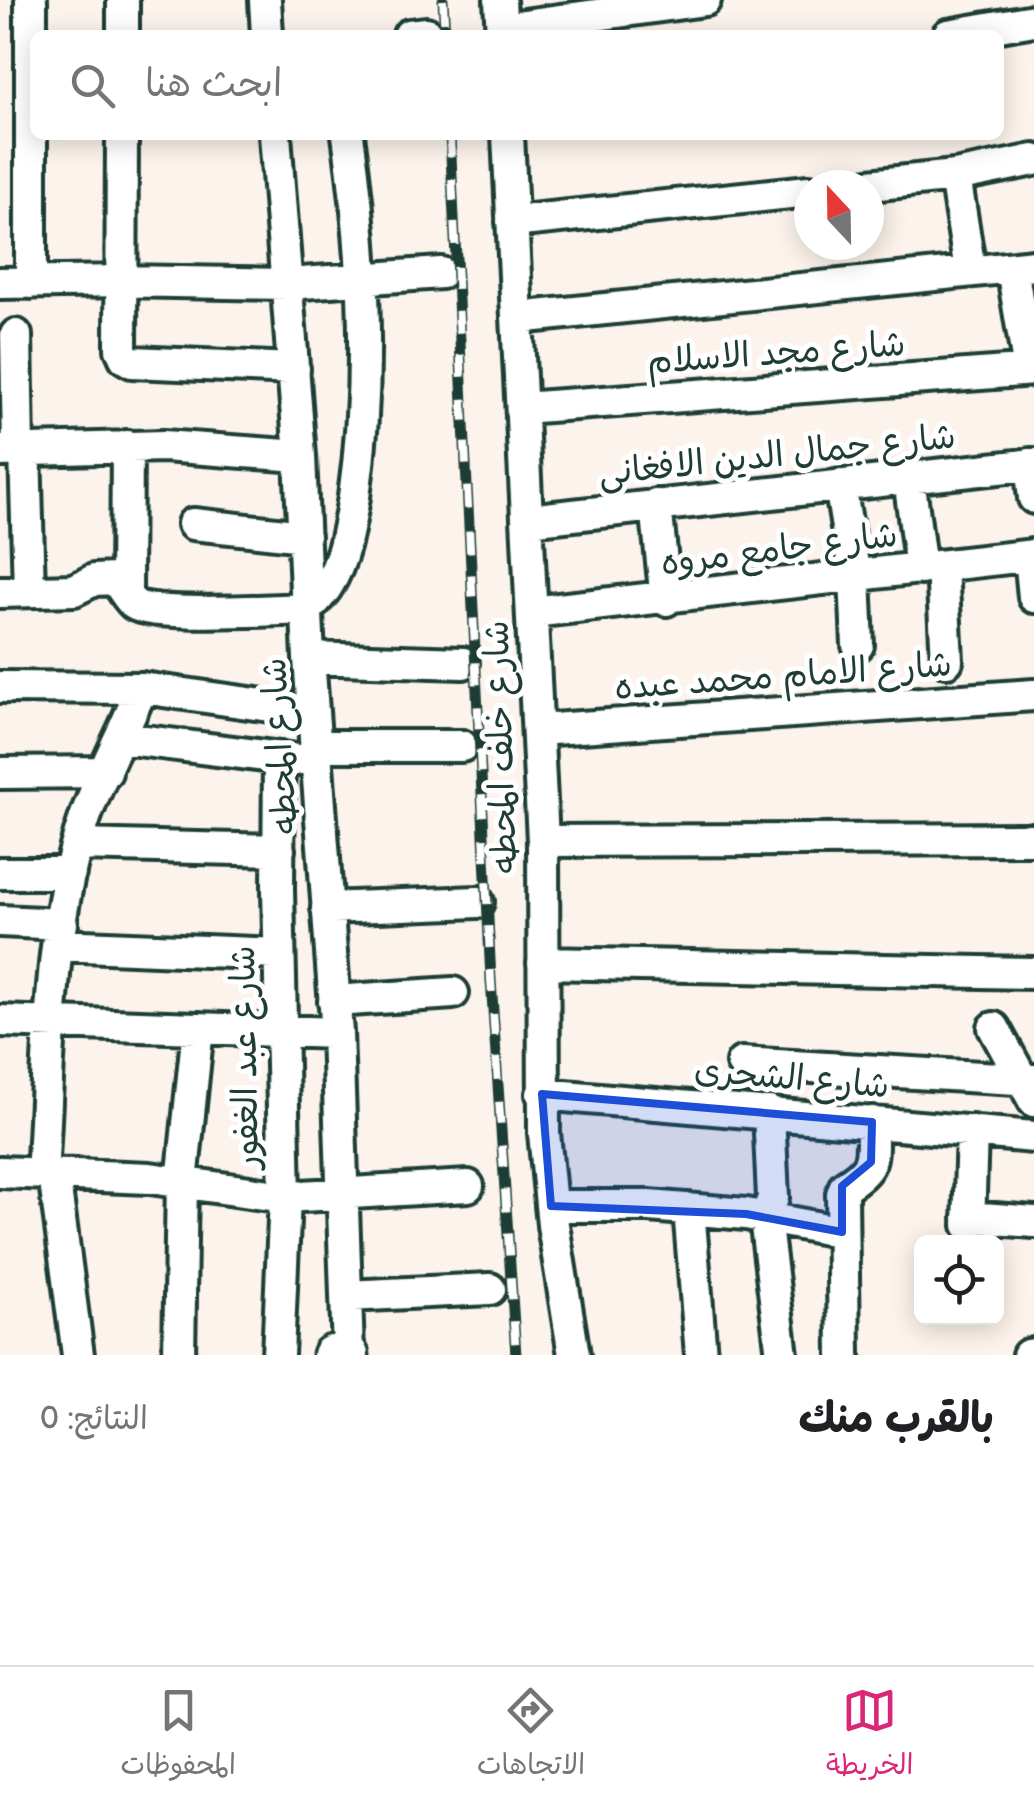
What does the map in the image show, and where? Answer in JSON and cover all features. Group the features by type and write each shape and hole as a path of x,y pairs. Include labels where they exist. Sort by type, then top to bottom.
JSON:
{"street":[{"path":"30,0 30,30"},
{"path":"123,0 123,30"},
{"path":"265,0 267,30"},
{"path":"501,21 706,0"},
{"path":"977,30 1034,20"},
{"path":"30,140 31,283"},
{"path":"122,140 121,350 125,358 132,362 294,369"},
{"name":"شارع المحطه","path":"275,140 300,456 309,658 336,1033 347,1296 343,1354"},
{"path":"16,335 14,591 74,590 104,578 115,579 143,608 222,612 308,609 329,585 342,553 362,435 364,356 348,140"},
{"name":"شارع خلف المحطه","path":"508,140 543,841 542,1094 551,1206 574,1355"},
{"path":"884,183 955,176 1034,160"},
{"path":"955,176 970,270"},
{"path":"512,222 794,193"},
{"path":"517,318 1023,267 1032,370"},
{"path":"0,284 288,284 441,272"},
{"name":"شارع مجد الاسلام","path":"522,408 1032,370"},
{"path":"126,592 127,446"},
{"path":"14,450 127,446 300,456"},
{"path":"1032,464 1034,498"},
{"name":"شارع جمال الدين الافغانى","path":"528,520 1032,464"},
{"path":"909,478 932,568 947,661"},
{"path":"840,485 856,576 858,645"},
{"path":"656,505 666,600"},
{"path":"194,524 304,536"},
{"path":"1032,556 1034,597"},
{"name":"شارع جامع مروه","path":"532,612 1032,556"},
{"path":"309,658 463,663"},
{"path":"0,687 142,688 313,712"},
{"path":"78,1355 48,1174 52,1023 60,934 86,816 142,688"},
{"name":"شارع الامام محمد عبده","path":"538,730 1034,695"},
{"path":"121,738 279,758 462,746"},
{"name":"شارع عبد الغفور","path":"278,1355 285,1197 279,758"},
{"path":"0,772 106,772"},
{"path":"543,841 1034,838"},
{"path":"0,873 74,859 279,850"},
{"path":"327,908 478,902"},
{"path":"0,921 60,934 279,954"},
{"path":"543,963 1034,973"},
{"path":"334,1001 452,993"},
{"path":"0,1021 336,1033"},
{"path":"178,1355 182,1182 198,1028"},
{"path":"994,1028 1030,1087"},
{"path":"742,1064 1030,1087"},
{"name":"شارع الشحرى","path":"542,1094 1034,1138"},
{"path":"769,1112 773,1198 765,1218 782,1355"},
{"path":"844,1355 842,1194 869,1168 872,1122"},
{"path":"972,1132 969,1221 1034,1222"},
{"path":"0,1172 182,1182 285,1197 468,1186"},
{"path":"551,1206 689,1209 842,1232"},
{"path":"689,1209 701,1355"},
{"path":"347,1296 490,1289"}],"highlighted area":[{"path":"542,1094 872,1122 871,1162 842,1186 842,1232 746,1214 551,1206"}],"railway":[{"path":"443,0 445,30"},
{"path":"450,140 491,980 516,1355"}]}
